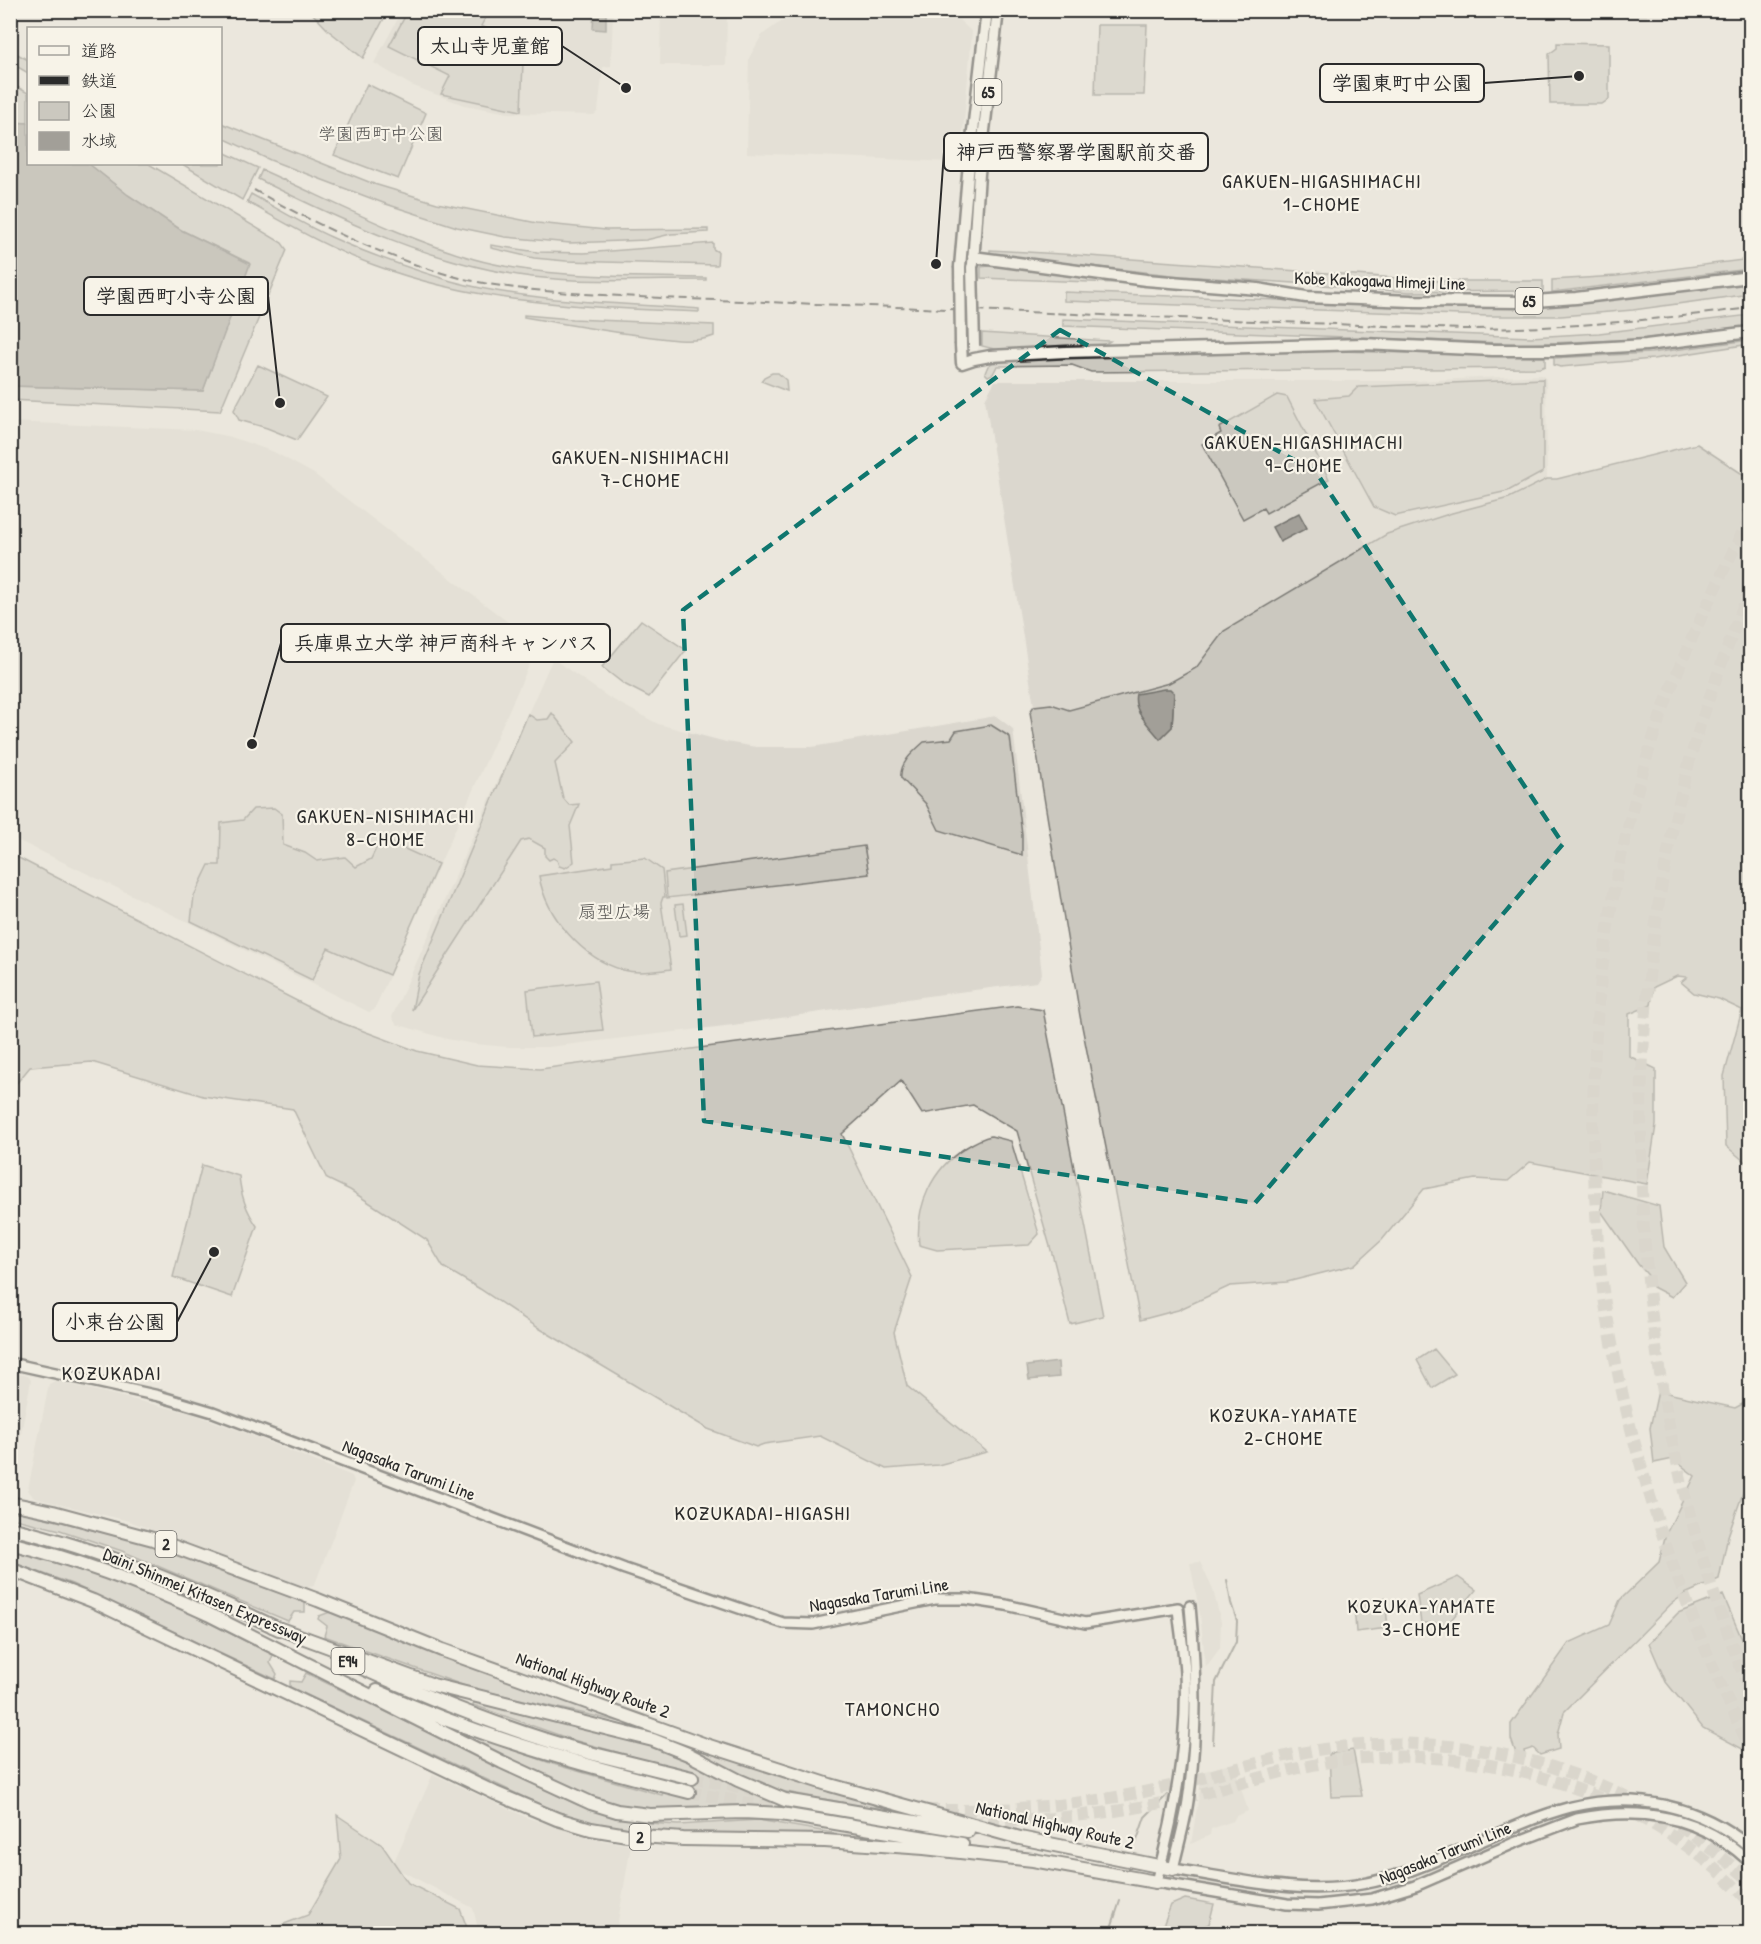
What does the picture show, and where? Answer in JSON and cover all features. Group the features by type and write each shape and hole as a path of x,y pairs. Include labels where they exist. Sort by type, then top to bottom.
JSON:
{"highway":[{"name":"National Highway Route 2","path":"10,1503 153,1539 318,1600 442,1650 703,1744 830,1785 1020,1838 1166,1868"},
{"name":"Daini Shinmei Kitasen Expressway","path":"10,1528 81,1548 145,1571 452,1706 592,1753 692,1778"},
{"name":"Daini Shinmei Kitasen Expressway","path":"10,1543 76,1562 139,1584 380,1692 471,1730 584,1765 689,1792"},
{"name":"National Highway Route 2","path":"10,1569 93,1601 495,1793 557,1819 591,1829 640,1837 825,1841 924,1848 1033,1860 1156,1882"},
{"path":"202,1611 502,1762 600,1806 617,1811 650,1815 743,1812 781,1814 961,1844 1033,1860"},
{"path":"272,1626 433,1684 653,1740 688,1754 763,1792 792,1802 1020,1838"}],"main road":[{"name":"65","path":"987,10 960,267 963,363 974,358 1066,352 1364,344 1492,350 1561,350 1646,345 1750,332"},
{"name":"65","path":"974,358 973,262 979,174 998,10"},
{"path":"960,267 973,262"},
{"name":"Kobe Kakogawa Himeji Line","path":"973,262 1258,289 1306,297 1412,301 1521,302 1576,298 1750,277"},
{"name":"Nagasaka Tarumi Line","path":"10,1363 159,1396 213,1412 625,1569 783,1623 813,1624 935,1599 977,1600 1085,1623 1178,1608 1185,1672 1182,1752 1166,1868"},
{"name":"Nagasaka Tarumi Line","path":"1190,1606 1195,1666 1195,1721 1188,1802 1166,1868 1156,1882 1287,1904 1318,1905 1355,1902 1404,1890 1514,1843 1577,1819 1603,1813 1662,1816 1681,1820 1722,1840 1750,1862"},
{"name":"Nagasaka Tarumi Line","path":"1166,1868 1287,1887 1317,1889 1367,1883 1431,1862 1545,1815 1573,1806 1602,1802 1633,1801 1664,1804 1684,1809 1728,1830 1750,1847"}],"highlighted area":[{"path":"1060,330 1316,472 1563,844 1255,1203 704,1121 683,610"}],"shaded area":[{"path":"402,11 613,11 611,66 603,67 598,111 594,115 508,113 464,105 411,85 374,63"},
{"path":"661,11 727,11 726,65 660,65"},
{"path":"1554,11 1647,11 1647,19 1624,19 1623,16 1554,15"},
{"path":"810,14 959,20 972,32 961,154 952,162 747,153 749,58 762,35 792,16"},
{"path":"1542,375 1546,379 1547,479 1509,498 1452,513 1225,631 1196,668 1169,683 1068,710 1051,704 1034,706 985,399 995,381 1416,381"},
{"path":"10,422 196,430 231,437 274,452 314,474 534,642 536,650 374,1010 369,1012 11,837"},
{"path":"552,660 608,697 658,724 726,742 756,747 812,747 996,716 1013,729 1042,974 1037,982 733,1025 548,1047 475,1044 447,1039 396,1024 392,1017"},
{"path":"11,1372 28,1376 31,1380 11,1487"},
{"path":"55,1381 190,1413 352,1476 354,1481 315,1584 307,1588 129,1521 34,1498 28,1490 49,1384"},
{"path":"1200,1562 1213,1590 1221,1622 1220,1648 1206,1667 1200,1614 1190,1563"},
{"path":"1237,1762 1237,1774 1248,1811 1236,1816 1233,1821 1211,1829 1210,1835 1191,1844 1202,1777 1205,1771"},
{"path":"433,1774 528,1818 594,1839 631,1845 616,1933 479,1933 473,1908 392,1866"}],"green space":[{"path":"310,11 388,11 363,58 329,31"},
{"path":"408,11 489,11 481,26 527,45 523,62 521,111 441,94 450,76 389,46"},
{"path":"1097,25 1147,25 1144,95 1095,95"},
{"path":"1557,43 1609,44 1609,99 1602,104 1550,104 1549,54 1557,48"},
{"path":"12,51 27,59 27,72 11,63"},
{"path":"10,83 27,92 27,123 11,122"},
{"name":"学園西町中公園","path":"367,84 426,113 398,179 334,155"},
{"path":"222,123 374,184 437,203 537,223 606,230 708,229 708,232 671,234 646,240 570,243 505,237 457,227 386,204 270,160 222,137"},
{"path":"222,151 258,168 242,200 184,165 222,165"},
{"path":"90,165 151,165 282,243 287,250 220,411 11,400 10,386 203,391 249,263 181,230 128,195"},
{"path":"262,170 393,230 474,259 559,273 706,278 706,280 554,279 496,271 461,263 391,240 324,211 258,179"},
{"path":"251,194 346,244 451,281 542,298 699,309 699,312 534,302 454,289 374,265 341,252 247,202"},
{"path":"713,243 713,249 718,252 717,265 566,261 534,258 491,248 491,245 537,252 584,253"},
{"path":"990,250 1440,281 1543,281 1543,291 1409,292 1181,276 990,255"},
{"path":"1750,259 1750,269 1552,292 1552,280 1617,276"},
{"path":"988,262 1116,279 1116,283 981,278 981,267 988,266"},
{"path":"1750,283 1750,294 1633,310 1561,316 1488,316 1064,301 1064,292 1489,308 1561,305"},
{"path":"524,315 714,325 714,336 697,340 671,339 569,325 524,317"},
{"path":"1750,315 1750,326 1641,339 1527,344 1063,326 1063,319 1531,337 1599,333"},
{"path":"982,333 1110,341 1102,346 998,350 982,346"},
{"path":"1750,340 1750,344 1653,359 1560,367 1554,365 1554,358 1651,353"},
{"path":"1307,350 1545,357 1545,366 1540,368 1091,372 1072,365 997,366 993,374 988,376 985,373 988,366 996,360 1032,360 1051,356"},
{"path":"258,365 327,397 297,440 239,420 234,410"},
{"path":"772,373 778,373 786,380 787,391 761,381"},
{"path":"1543,379 1543,472 1508,491 1395,516 1374,507 1315,399 1349,396 1358,387"},
{"path":"1277,395 1287,397 1329,479 1266,513 1263,508 1243,519 1202,444 1221,433 1219,428"},
{"path":"1697,444 1750,479 1750,495 1744,510 1750,539 1750,1166 1726,1146 1724,1076 1742,1010 1719,999 1694,993 1681,982 1687,977 1677,976 1654,987 1651,1005 1629,1014 1629,1056 1656,1069 1656,1125 1647,1184 1530,1162 1508,1181 1475,1179 1424,1189 1382,1240 1354,1265 1287,1282 1230,1286 1178,1310 1140,1320 1080,1016 1030,712 1034,706 1051,704 1069,710 1169,683 1196,668 1224,631 1387,534 1509,498 1547,479 1557,479","holes":["1174,693 1172,727 1160,738 1139,713"]},
{"path":"641,620 686,650 649,697 624,684 602,667"},
{"path":"552,713 575,742 555,763 563,798 569,805 579,804 570,826 574,862 565,868 559,866 557,860 553,858 549,860 545,856 545,848 529,839 521,841 412,1010 419,974 528,714 537,720 548,719"},
{"path":"991,725 1010,737 1022,835 1022,855 939,830 926,804 901,778 905,762 924,742 951,739 956,731"},
{"path":"274,808 282,814 283,845 305,853 317,861 345,857 356,867 371,859 379,842 385,840 438,864 389,975 328,948 312,980 191,921 194,896 209,865 220,865 221,823 243,820 253,809"},
{"path":"864,846 869,874 667,898 665,873"},
{"path":"11,854 334,1020 417,1051 477,1065 540,1069 1017,1006 1043,1010 1103,1316 1070,1324 1017,1131 973,1105 922,1114 901,1081 842,1134 912,1277 894,1332 907,1386 987,1452 938,1465 886,1469 820,1436 756,1447 708,1429 537,1327 443,1267 427,1240 350,1190 327,1179 293,1109 203,1096 92,1062 30,1067 11,1090"},
{"name":"扇型広場","path":"645,858 662,870 665,897 661,903 671,969 647,972 623,970 594,956 569,934 549,906 539,876 612,865 612,861"},
{"path":"683,904 687,935 679,936 675,905"},
{"path":"596,981 603,1030 532,1037 527,990"},
{"path":"991,1136 1011,1141 1039,1234 1029,1245 937,1250 919,1245 918,1230 923,1203 935,1178 953,1157 965,1148"},
{"path":"202,1165 239,1176 245,1202 257,1226 232,1297 173,1277"},
{"path":"1603,1190 1659,1206 1664,1247 1685,1282 1672,1297 1653,1287 1653,1281 1638,1264 1601,1211"},
{"path":"1434,1349 1455,1374 1432,1388 1417,1360"},
{"path":"1658,1391 1735,1408 1750,1400 1750,1480 1747,1481 1728,1536 1719,1579 1685,1594 1671,1604 1564,1712 1558,1734 1559,1749 1540,1755 1533,1748 1524,1751 1525,1757 1519,1762 1511,1739 1511,1724 1569,1643 1609,1625 1620,1600 1659,1562 1666,1534 1695,1476 1673,1459 1654,1463 1650,1428"},
{"path":"10,1509 152,1545 305,1602 305,1612 294,1612 288,1621 122,1551 60,1530 11,1518"},
{"path":"10,1550 100,1576 186,1611 273,1655 270,1663 277,1674 275,1679 72,1584 11,1562"},
{"path":"1458,1577 1476,1590 1446,1626 1437,1623 1421,1623 1417,1595"},
{"path":"1723,1595 1750,1658 1750,1753 1703,1728 1666,1682 1649,1643 1678,1613"},
{"path":"1385,1598 1388,1628 1356,1632 1354,1603"},
{"path":"330,1612 545,1691 890,1811 770,1789 681,1742 634,1725 471,1688 324,1636 327,1626 318,1619 319,1616"},
{"path":"306,1673 578,1805 610,1815 649,1823 678,1825 758,1820 851,1836 651,1832 584,1821 547,1808 290,1687 290,1681 301,1682"},
{"path":"475,1701 665,1749 772,1800 771,1808 704,1811 635,1808 589,1797 464,1737 466,1733 553,1764 662,1795 663,1792 688,1797 693,1773 573,1740 473,1705"},
{"path":"1353,1750 1362,1796 1331,1797 1329,1754"},
{"path":"337,1815 382,1845 408,1883 460,1909 469,1933 272,1933 271,1929 308,1915 341,1859"},
{"path":"1185,1899 1214,1904 1209,1924 1181,1933 1162,1928 1171,1905"}],"water":[{"path":"594,11 606,11 606,30 593,29"},
{"path":"10,122 27,123 27,165 90,165 128,195 181,230 250,264 203,391 11,386"},
{"path":"1299,513 1307,528 1280,542 1272,527"},
{"path":"1170,689 1174,693 1172,727 1160,739 1142,718 1135,700 1136,694"},
{"path":"1058,1362 1059,1377 1029,1380 1027,1366"}],"waterway":[{"path":"1213,1744 1216,1682 1236,1642 1237,1621 1227,1580"},
{"path":"1136,1843 1145,1817 1167,1795"},
{"path":"1109,1934 1120,1901"}],"tunnel":[{"path":"1750,517 1681,663 1658,723 1633,808 1620,862 1602,971 1594,1081 1593,1137 1599,1257 1603,1289 1632,1431 1647,1486 1683,1593 1750,1748"},
{"path":"1750,588 1699,728 1669,845 1653,945 1643,1048 1641,1151 1646,1255 1657,1357 1676,1457 1706,1571 1750,1693"},
{"path":"927,1810 985,1810 1101,1800 1324,1749 1382,1744 1440,1745 1496,1753 1552,1767 1606,1787 1657,1813 1705,1844 1750,1881"},
{"path":"970,1823 1055,1818 1140,1807 1342,1760 1415,1757 1468,1762 1522,1772 1574,1788 1624,1809 1671,1835 1713,1867 1750,1903"},
{"path":"692,1778 755,1790"},
{"path":"689,1792 783,1809 878,1820"},
{"path":"843,1805 910,1809"}],"railway":[{"path":"254,190 328,229 406,261 482,283 548,291 637,297 1462,329 1606,323 1750,308"}],"place":[{"name":"学園東町中公園","path":"1579,76"},
{"name":"太山寺児童館","path":"626,88"},
{"name":"神戸西警察署学園駅前交番","path":"936,264"},
{"name":"学園西町小寺公園","path":"280,403"},
{"name":"兵庫県立大学 神戸商科キャンパス","path":"252,744"},
{"name":"小束台公園","path":"214,1252"}],"district":[{"name":"GAKUEN-HIGASHIMACHI 1-CHOME","path":"1322,192"},
{"name":"GAKUEN-HIGASHIMACHI 9-CHOME","path":"1304,454"},
{"name":"GAKUEN-NISHIMACHI 7-CHOME","path":"641,468"},
{"name":"GAKUEN-NISHIMACHI 8-CHOME","path":"386,828"},
{"name":"KOZUKADAI","path":"112,1373"},
{"name":"KOZUKA-YAMATE 2-CHOME","path":"1284,1426"},
{"name":"KOZUKADAI-HIGASHI","path":"763,1513"},
{"name":"KOZUKA-YAMATE 3-CHOME","path":"1422,1618"},
{"name":"TAMONCHO","path":"893,1709"}]}
